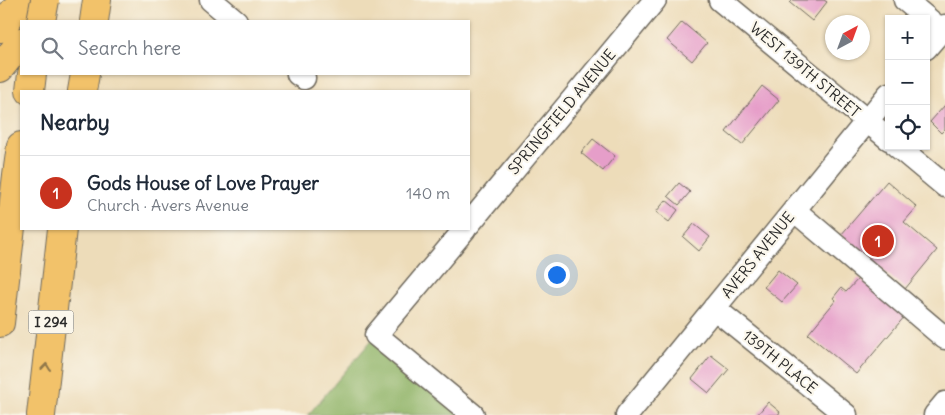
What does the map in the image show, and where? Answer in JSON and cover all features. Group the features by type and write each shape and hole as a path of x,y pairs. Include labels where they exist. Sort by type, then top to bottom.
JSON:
{"main road":[{"path":"0,28 23,0"},
{"path":"40,20 45,0"},
{"path":"41,20 57,0"},
{"path":"94,20 97,0"},
{"path":"0,68 20,43"},
{"path":"30,90 32,75"},
{"path":"82,90 85,75"},
{"path":"0,323 20,154"},
{"name":"I 294","path":"41,415 62,230"}],"street":[{"path":"211,0 235,20"},
{"name":"SPRINGFIELD AVENUE","path":"470,223 655,0"},
{"name":"WEST 139TH STREET","path":"720,0 885,136"},
{"path":"905,0 943,28 930,43"},
{"name":"AVERS AVENUE","path":"627,415 885,99"},
{"path":"902,150 945,186"},
{"path":"794,210 945,338"},
{"path":"463,230 376,335 473,415"},
{"name":"139TH PLACE","path":"714,308 846,415"},
{"path":"935,415 945,403"}],"green space":[{"path":"376,335 473,415 308,415"}],"building":[{"path":"793,0 824,0 827,2 812,21 790,3"},
{"path":"682,22 707,43 692,61 667,40"},
{"path":"762,86 779,100 742,145 726,132"},
{"path":"945,105 945,129 941,133 930,122"},
{"path":"593,139 615,156 603,171 581,153"},
{"path":"887,181 917,207 904,222 937,250 905,289 841,235"},
{"path":"679,183 690,192 679,205 668,196"},
{"path":"666,200 678,210 669,222 656,212"},
{"path":"694,224 710,237 699,251 683,237"},
{"path":"778,270 797,285 782,302 764,287"},
{"path":"859,278 905,316 856,374 808,334 836,300 833,298 841,288 846,292"},
{"path":"711,355 729,369 709,393 692,379"},
{"path":"768,402 780,412 778,415 757,415"}],"place":[{"name":"Gods House of Love Prayer","path":"878,241"}]}
